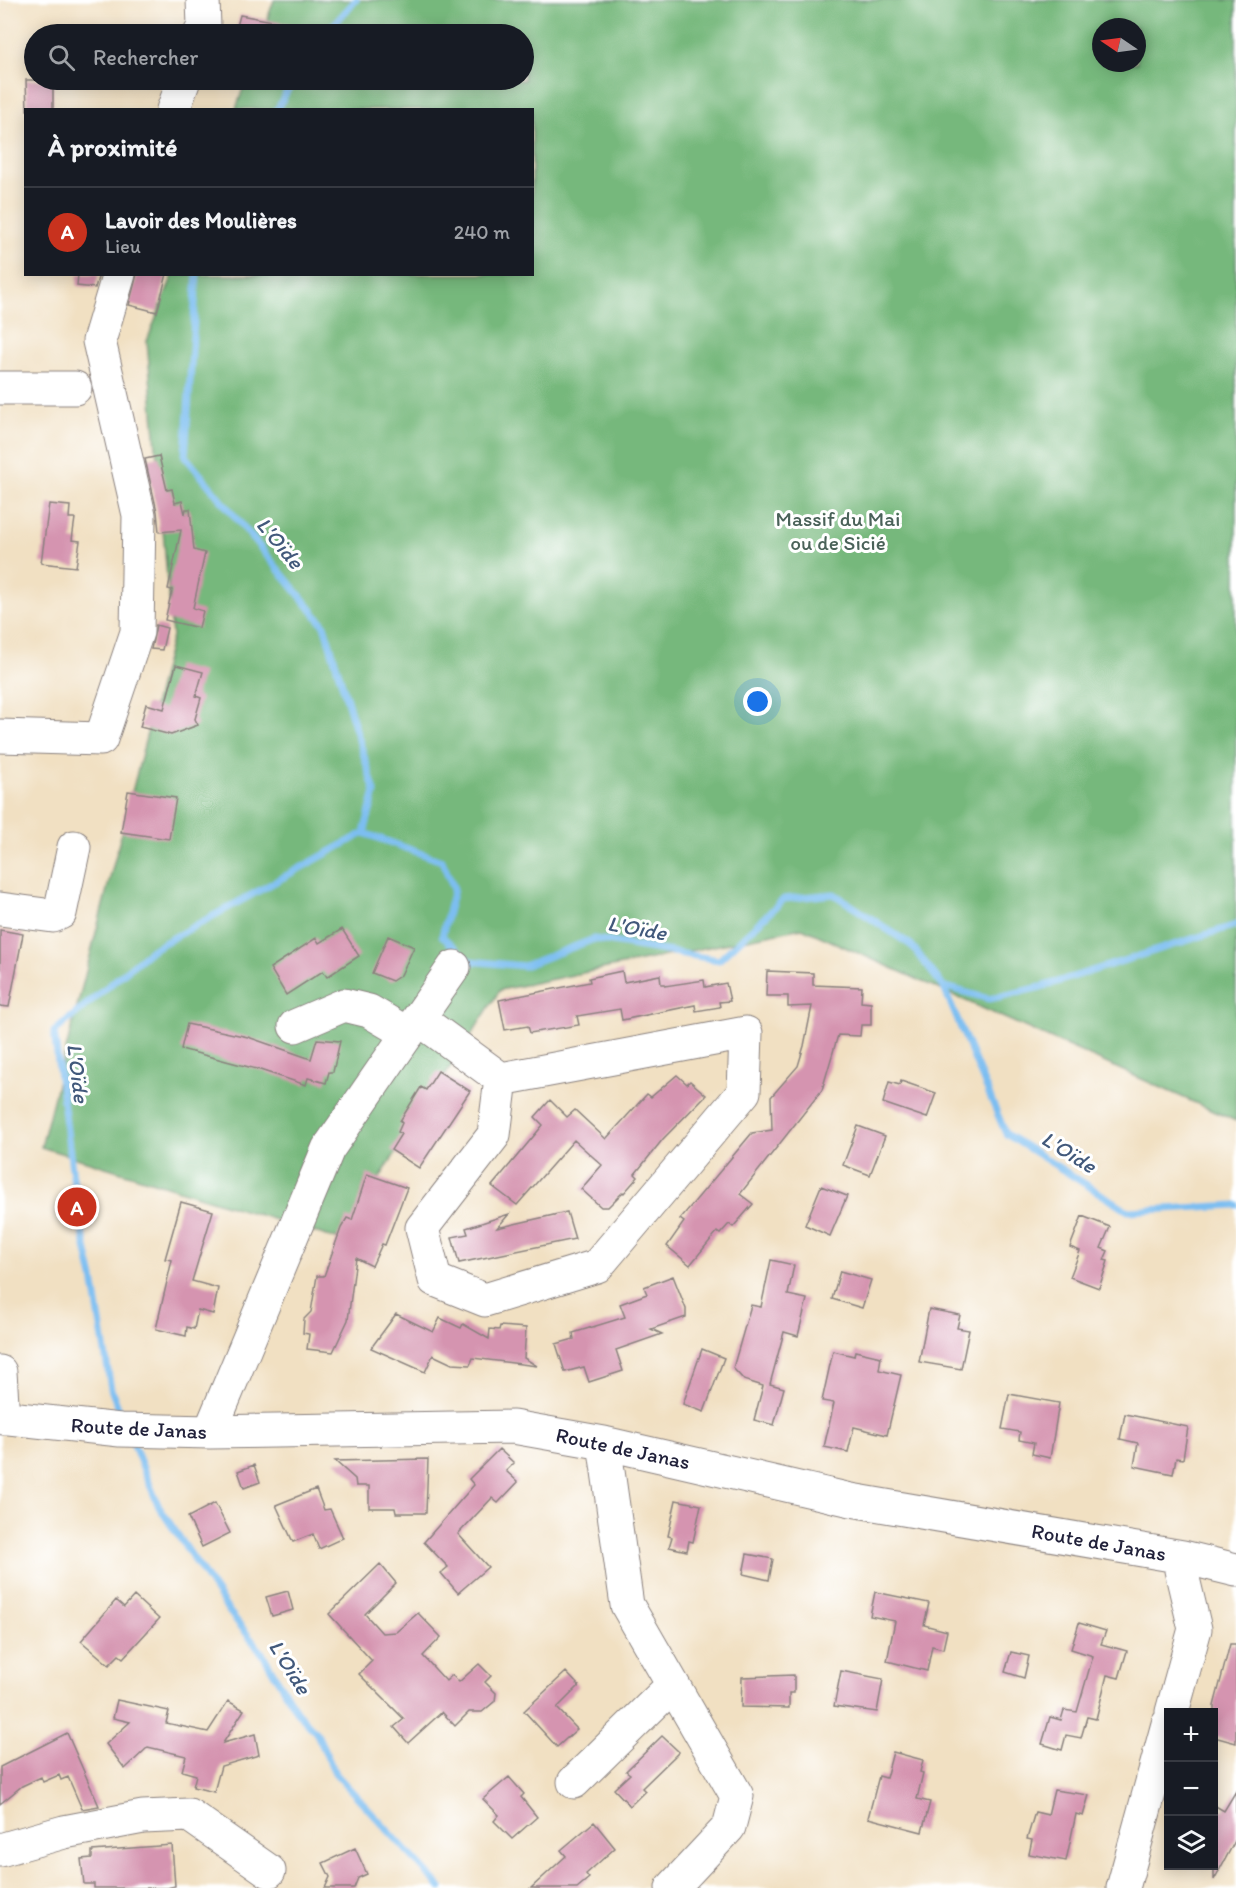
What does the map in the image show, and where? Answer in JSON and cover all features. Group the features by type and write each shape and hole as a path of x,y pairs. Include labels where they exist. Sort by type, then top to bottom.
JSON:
{"street":[{"path":"203,0 204,24"},
{"path":"174,108 180,90"},
{"path":"0,736 101,739 137,632 139,515 99,341 118,276"},
{"path":"0,388 75,388"},
{"path":"0,909 53,916 60,913 74,847"},
{"path":"210,1432 328,1149 454,967"},
{"path":"295,1026 344,1005 369,1011 414,1026 501,1079 746,1033 744,1092 597,1266 485,1300 435,1280 422,1228 494,1135 501,1079"},
{"path":"0,1372 1,1417"},
{"name":"Route de Janas","path":"1,1417 120,1430 210,1432 513,1427 604,1443 851,1500 1183,1557 1236,1570"},
{"path":"604,1443 627,1605 737,1796 729,1827 672,1888"},
{"path":"1173,1708 1195,1629 1181,1570 1183,1557"},
{"path":"574,1782 673,1685"},
{"path":"1133,1884 1164,1742"},
{"path":"0,1850 64,1832 143,1817 189,1815 269,1871"}],"green space":[{"name":"Massif du Mai ou de Sicié","path":"274,0 1236,0 1236,1121 802,928 500,990 340,1240 41,1147 172,636 147,341 173,276 534,276 534,108 236,108 243,90 534,90 534,24 266,24"}],"building":[{"path":"240,15 289,24 238,24"},
{"path":"26,90 53,90 53,108 27,108"},
{"path":"78,276 98,276 95,288 77,286"},
{"path":"136,276 166,276 157,312 129,305"},
{"path":"159,456 167,490 172,489 175,503 182,501 185,514 186,509 190,509 194,550 205,553 193,608 203,611 199,628 165,620 172,590 168,589 181,530 159,532 157,511 145,459"},
{"path":"49,504 70,506 69,518 75,518 72,540 80,541 76,567 41,563"},
{"path":"156,625 167,628 162,650 151,649"},
{"path":"176,665 203,672 196,696 201,698 195,719 198,725 171,735 140,727 146,704 164,709"},
{"path":"128,791 176,798 169,839 121,832"},
{"path":"342,929 359,956 327,977 323,971 286,995 270,968 316,938 319,943"},
{"path":"0,930 23,934 9,1007 0,1006"},
{"path":"388,936 414,947 401,975 392,981 372,973"},
{"path":"622,971 624,982 660,975 661,984 665,986 704,980 705,987 726,983 730,1001 719,1002 720,1007 696,1011 695,1005 622,1020 620,1009 577,1016 579,1025 530,1033 528,1026 505,1030 499,1000 590,982 589,978"},
{"path":"767,971 813,973 813,985 862,987 861,1002 871,1003 871,1025 861,1025 860,1036 838,1035 822,1090 740,1194 753,1204 733,1227 729,1224 720,1234 717,1232 690,1265 667,1246 684,1222 680,1219 752,1133 772,1130 771,1097 798,1066 804,1046 812,1006 788,1007 788,996 766,996"},
{"path":"187,1024 248,1037 311,1059 317,1039 340,1041 333,1072 329,1072 326,1083 308,1078 306,1085 181,1049"},
{"path":"438,1071 470,1091 419,1168 391,1150 401,1134 398,1132 402,1123 400,1121 421,1087 426,1090"},
{"path":"677,1075 687,1084 690,1081 706,1095 663,1139 635,1174 638,1177 608,1207 601,1207 581,1189 602,1165 574,1140 517,1205 492,1186 543,1125 535,1117 550,1100 567,1117 575,1110 606,1139 647,1094 651,1097"},
{"path":"901,1081 936,1093 927,1118 883,1103 889,1082 900,1085"},
{"path":"858,1126 885,1136 870,1175 843,1165"},
{"path":"367,1174 407,1188 385,1245 382,1244 372,1266 356,1258 348,1320 333,1352 307,1349 309,1334 303,1333 304,1319 311,1312 317,1276 324,1276 341,1228 347,1218 352,1220"},
{"path":"821,1186 847,1196 830,1236 805,1225"},
{"path":"181,1202 213,1211 192,1281 218,1288 213,1314 198,1310 194,1329 187,1327 186,1336 156,1329 172,1260 165,1259"},
{"path":"567,1212 575,1239 459,1263 452,1237 468,1234 466,1228 509,1214 497,1228"},
{"path":"1082,1216 1110,1227 1101,1248 1108,1251 1104,1260 1108,1261 1099,1288 1070,1277 1080,1251 1070,1247"},
{"path":"771,1260 794,1265 788,1295 807,1299 798,1336 784,1332 770,1384 784,1388 774,1425 754,1420 763,1386 744,1380 733,1368 751,1305 761,1307"},
{"path":"840,1271 871,1280 862,1308 832,1299"},
{"path":"673,1276 686,1309 686,1317 651,1329 662,1334 616,1350 623,1371 589,1382 584,1367 565,1372 556,1344 574,1339 573,1333 625,1317 620,1304 647,1294 644,1287"},
{"path":"929,1309 960,1315 957,1328 969,1330 961,1369 919,1362"},
{"path":"396,1314 433,1332 440,1318 461,1328 463,1324 489,1339 490,1329 499,1330 500,1326 526,1328 524,1358 537,1366 473,1358 470,1365 452,1364 433,1355 425,1372 371,1348"},
{"path":"702,1349 724,1358 704,1412 683,1404"},
{"path":"833,1351 854,1356 855,1351 881,1357 879,1370 901,1375 887,1435 854,1427 848,1452 824,1447 834,1403 822,1401"},
{"path":"1009,1394 1059,1403 1050,1458 1032,1454 1034,1443 1019,1440 1020,1432 1002,1429"},
{"path":"1125,1414 1188,1427 1183,1459 1176,1458 1173,1474 1134,1466 1138,1443 1120,1439"},
{"path":"499,1449 514,1463 506,1471 518,1482 498,1503 492,1498 458,1534 488,1567 458,1593 441,1573 448,1567 424,1542 474,1485 469,1479"},
{"path":"428,1459 426,1513 396,1513 395,1508 369,1508 369,1486 356,1486 355,1479 335,1461"},
{"path":"254,1465 260,1482 244,1488 238,1471"},
{"path":"316,1489 324,1510 330,1509 343,1538 319,1549 313,1534 293,1542 276,1505"},
{"path":"676,1500 701,1505 693,1542 689,1541 687,1551 669,1547 672,1537 668,1536"},
{"path":"215,1503 230,1533 202,1547 188,1517"},
{"path":"747,1554 773,1559 769,1580 743,1574"},
{"path":"380,1564 396,1583 365,1614 382,1633 396,1632 418,1613 441,1637 423,1656 446,1681 452,1675 459,1682 479,1664 491,1676 485,1682 496,1693 495,1701 482,1712 469,1712 455,1726 442,1712 408,1743 394,1727 404,1719 359,1674 372,1661 329,1614"},
{"path":"288,1591 293,1610 272,1616 266,1597"},
{"path":"875,1592 929,1603 924,1625 947,1631 943,1649 932,1646 927,1671 887,1661 895,1621 870,1616"},
{"path":"134,1596 159,1619 123,1658 119,1655 109,1665 81,1641 116,1600 124,1607"},
{"path":"1079,1623 1106,1631 1101,1644 1127,1651 1119,1678 1107,1675 1096,1719 1087,1717 1081,1738 1066,1735 1062,1750 1042,1744 1050,1717 1061,1720 1064,1710 1077,1712 1093,1656 1071,1649"},
{"path":"1230,1644 1236,1644 1236,1743 1218,1738 1218,1708 1214,1706"},
{"path":"1011,1652 1029,1656 1024,1678 1005,1672"},
{"path":"841,1671 883,1679 877,1712 834,1706"},
{"path":"566,1672 579,1686 557,1708 577,1729 557,1747 524,1711"},
{"path":"794,1675 794,1693 789,1693 789,1708 741,1707 742,1677"},
{"path":"117,1700 169,1711 166,1723 208,1732 228,1701 244,1710 223,1743 255,1734 259,1755 221,1766 214,1792 193,1787 196,1775 182,1771 186,1756 148,1747 125,1769 106,1744 130,1722 113,1718"},
{"path":"67,1733 99,1806 82,1809 68,1777 61,1780 59,1775 43,1782 41,1777 22,1786 0,1804 0,1767"},
{"path":"662,1736 679,1752 642,1788 645,1791 630,1806 614,1789 630,1774 626,1771"},
{"path":"893,1752 923,1760 920,1772 923,1773 917,1799 930,1802 922,1832 868,1818 879,1776 886,1778"},
{"path":"509,1777 524,1794 521,1797 537,1817 512,1839 494,1821 499,1815 483,1799"},
{"path":"1054,1790 1089,1795 1083,1816 1076,1814 1066,1861 1029,1854 1032,1840 1027,1839 1035,1812 1048,1815"},
{"path":"1236,1791 1236,1839 1214,1880 1214,1870 1218,1870 1218,1807 1224,1811"},
{"path":"594,1822 615,1848 586,1874 589,1878 577,1888 531,1888 566,1856 561,1850"},
{"path":"172,1845 175,1886 167,1888 94,1888 94,1884 84,1884 81,1859 92,1858 92,1851"},
{"path":"355,1848 367,1874 358,1878 354,1888 325,1888 330,1877 323,1863"}],"waterway":[{"name":"L'Oïde","path":"334,24 356,0"},
{"name":"L'Oïde","path":"278,108 288,90"},
{"name":"L'Oïde","path":"119,1410 111,1389 93,1278 77,1207 54,1032 151,950 364,833 375,792 324,625 185,456 197,276"},
{"name":"L'Oïde","path":"364,833 442,861 454,889 442,936 469,961 524,966 594,939 719,960 784,899 834,894 911,945 943,986 1006,1134 1128,1211 1236,1205"},
{"name":"L'Oïde","path":"943,986 989,999 1041,987 1236,925"},
{"name":"L'Oïde","path":"134,1446 159,1507 228,1610 262,1653 296,1711 317,1734 335,1773 441,1888"}],"place":[{"name":"Lavoir des Moulières","path":"77,1207"}]}
